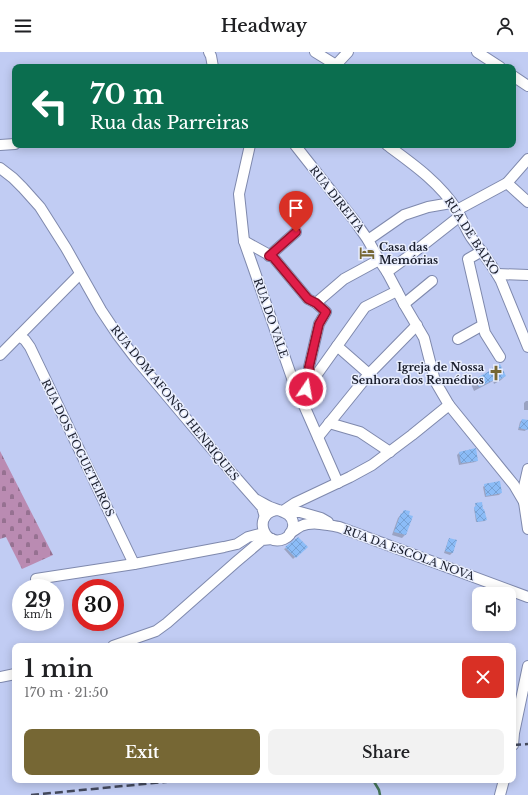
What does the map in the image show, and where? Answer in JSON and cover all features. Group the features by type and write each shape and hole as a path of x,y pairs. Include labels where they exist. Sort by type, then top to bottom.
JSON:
{"street":[{"path":"209,52 212,64"},
{"path":"315,52 332,64"},
{"path":"337,64 348,52"},
{"path":"477,52 495,64"},
{"path":"516,78 528,86"},
{"path":"1,145 12,144"},
{"name":"RUA DIREITA","path":"297,148 354,220 387,272 424,338 435,381 449,404 514,485 524,502"},
{"name":"RUA DE BAIXO","path":"391,148 437,185 456,210 472,239 498,274 528,347"},
{"name":"RUA DO VALE","path":"248,150 239,194 244,241 292,378 338,483"},
{"path":"387,272 419,249 456,210 507,183 528,159"},
{"name":"RUA DOM AFONSO HENRIQUES","path":"0,168 13,178 40,206 66,248 107,321 136,359 232,474 262,507 264,529"},
{"path":"507,183 528,202"},
{"path":"368,240 404,215 428,207 456,210"},
{"path":"269,256 296,232"},
{"path":"244,241 273,257 308,299 316,303 326,312 319,324 309,367 312,380"},
{"path":"482,251 468,259 485,333 500,357"},
{"path":"316,303 344,280 379,260"},
{"path":"0,355 80,274"},
{"path":"498,274 528,275"},
{"path":"404,304 432,281"},
{"path":"300,398 365,307 397,291"},
{"path":"318,437 369,374 417,325"},
{"path":"458,339 483,325"},
{"name":"RUA DOS FOGUETEIROS","path":"19,336 26,340 30,347 134,564"},
{"path":"337,346 369,374"},
{"path":"282,511 310,495 338,483 372,465 449,404"},
{"path":"329,423 360,432 390,452"},
{"path":"528,469 523,490 528,530"},
{"path":"300,512 299,508 301,504 310,495"},
{"name":"RUA DOM AFONSO HENRIQUES","path":"256,499 282,511"},
{"path":"264,529 277,540 287,537 293,524 289,515 282,511"},
{"path":"122,643 156,631 167,623 262,540 264,529 271,512 300,512 321,518 339,527"},
{"name":"RUA DA ESCOLA NOVA","path":"290,533 301,526 308,524 326,524 339,527 528,597"},
{"path":"224,547 264,529"},
{"path":"36,579 134,564 224,547 236,544 264,529"},
{"path":"236,562 264,529"},
{"path":"516,723 528,666"},
{"path":"0,677 12,675"},
{"path":"500,795 503,783"}],"green space":[{"path":"0,451 53,555 22,569 6,537 0,539"}],"building":[{"name":"Igreja de Nossa Senhora dos Remédios","path":"500,364 506,376 479,387 475,379"},
{"path":"522,419 528,420 528,430 519,428"},
{"path":"476,448 478,461 461,463 459,452"},
{"path":"500,481 502,493 486,496 484,484"},
{"path":"482,502 487,520 477,522 474,507 476,506 475,503"},
{"path":"404,510 410,511 409,515 413,516 406,535 394,532 401,513 402,514"},
{"path":"298,537 308,547 296,558 285,547"},
{"path":"449,538 457,540 453,553 445,551"}],"waterway":[{"path":"375,783 380,795"}],"railway":[{"path":"516,745 528,744"},
{"path":"31,795 154,783"}],"place":[{"name":"Casa das Memórias","path":"367,253"},
{"name":"Igreja de Nossa Senhora dos Remédios","path":"496,373"}],"route":[{"path":"296,232 269,256 273,257 292,282 308,299 316,303 326,312 319,324 309,367 312,380 306,389"}]}
